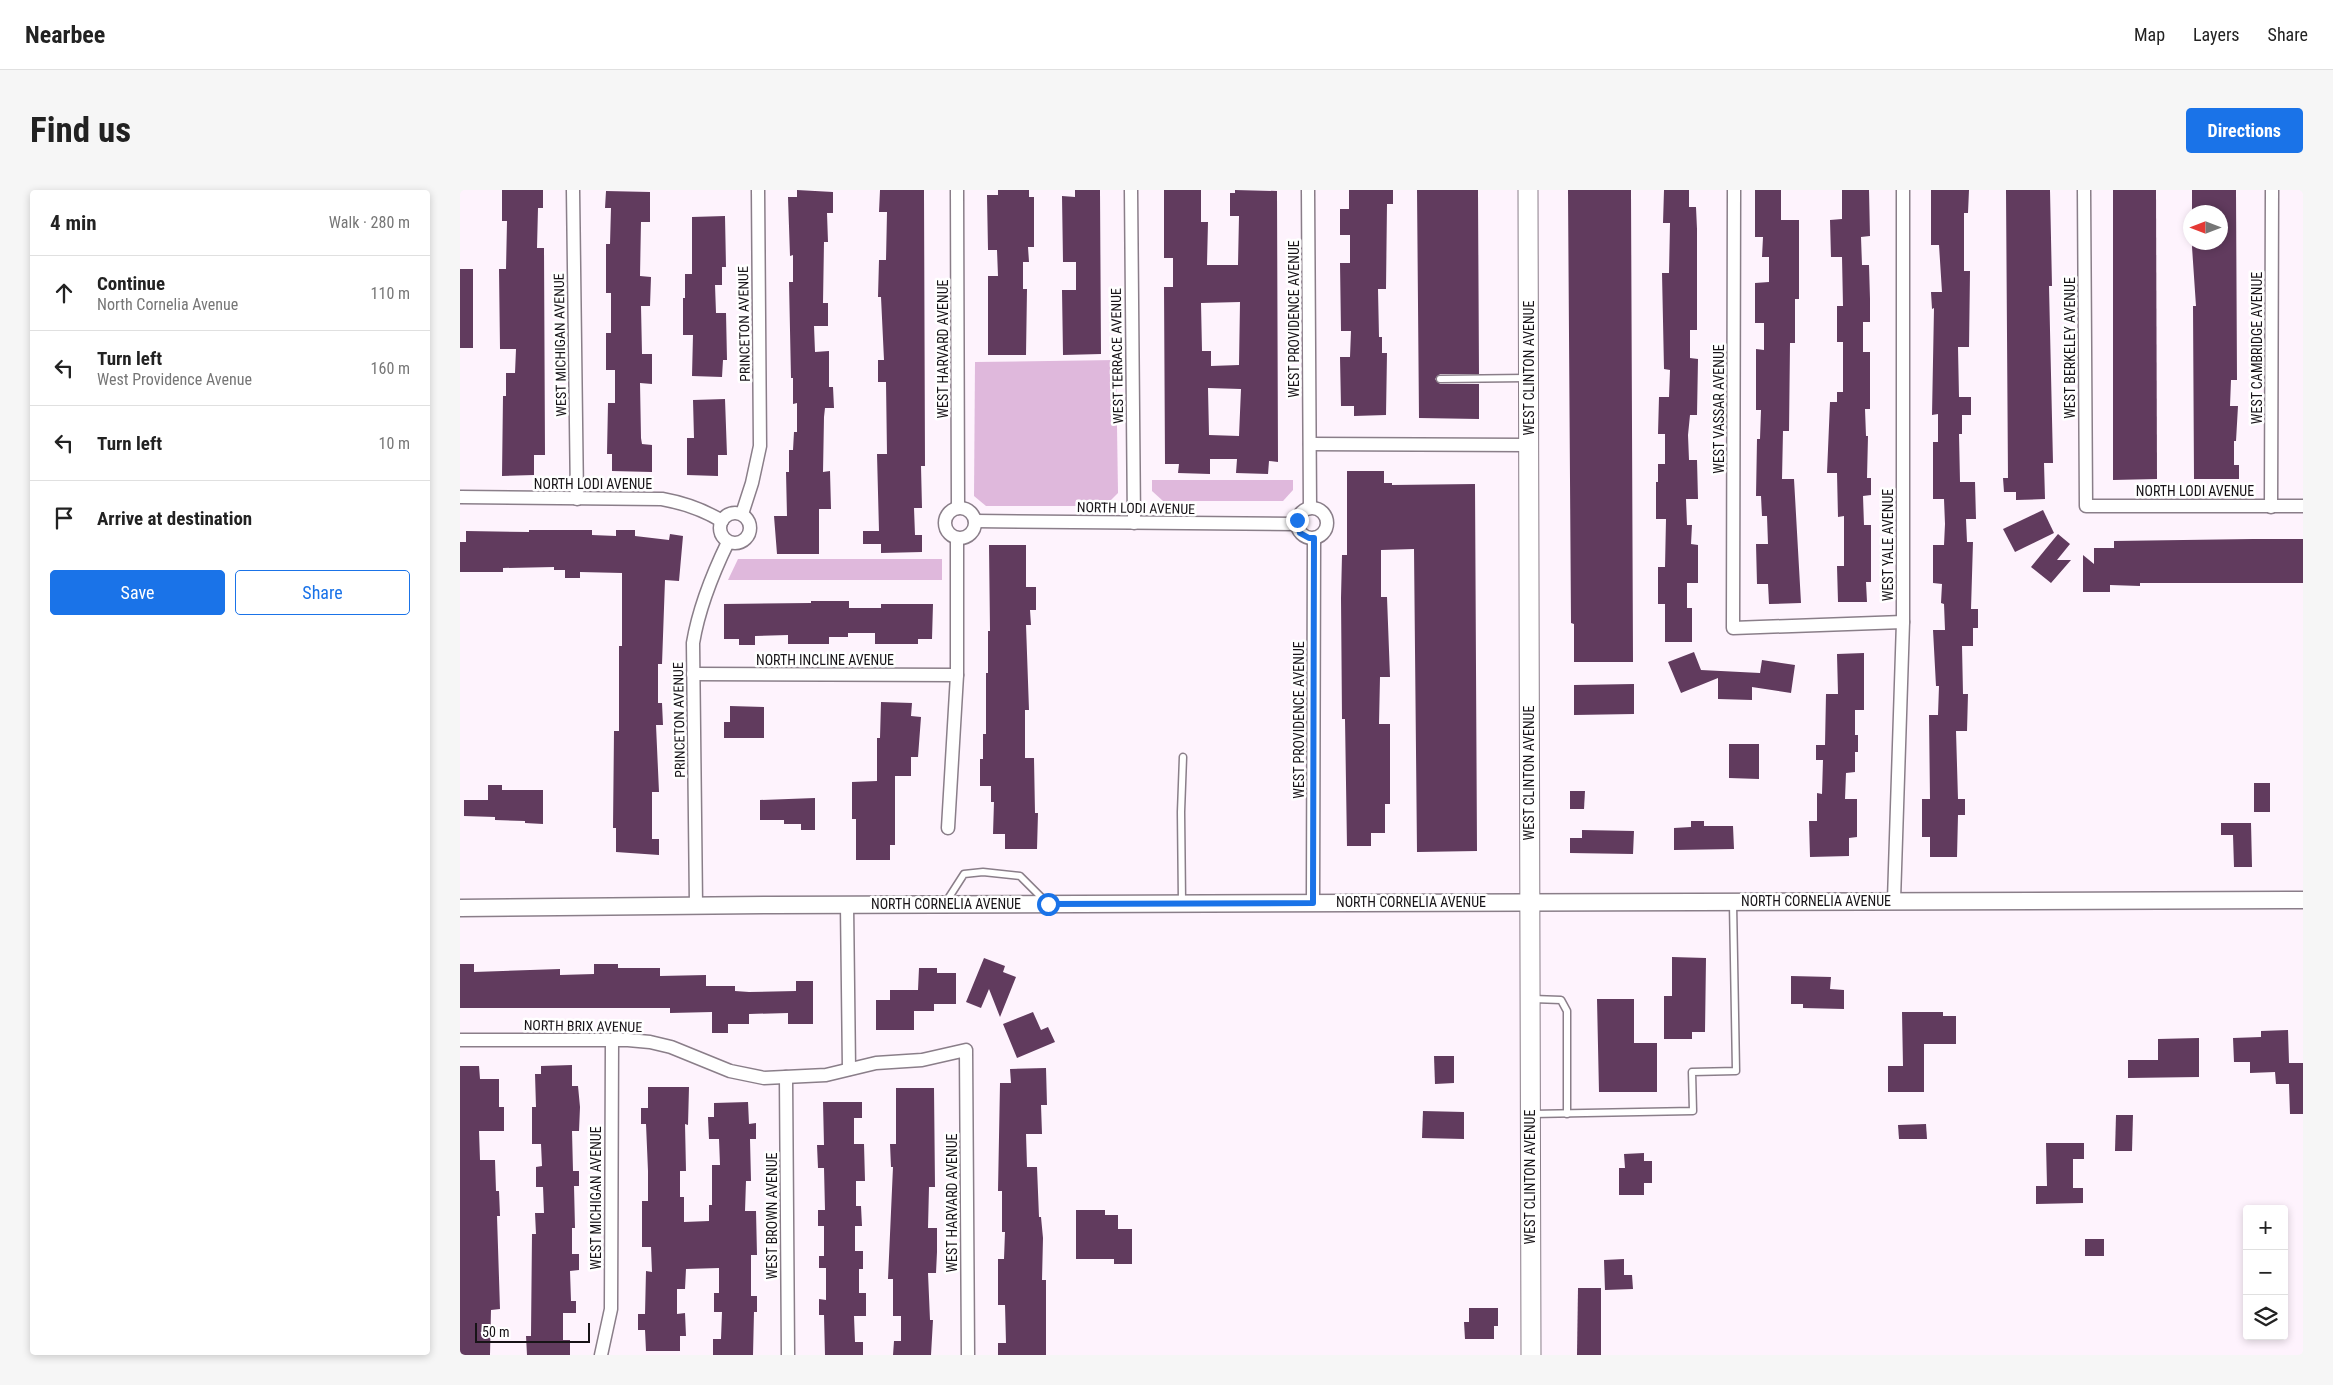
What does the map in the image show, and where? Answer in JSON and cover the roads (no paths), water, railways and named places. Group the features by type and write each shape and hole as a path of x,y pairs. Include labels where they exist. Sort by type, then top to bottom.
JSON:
{"main road":[{"name":"WEST CLINTON AVENUE","path":"1528,190 1531,1355"}],"street":[{"name":"WEST MICHIGAN AVENUE","path":"573,190 577,499"},
{"name":"PRINCETON AVENUE","path":"742,514 752,483 760,446 758,190"},
{"name":"WEST HARVARD AVENUE","path":"958,190 958,508"},
{"name":"WEST TERRACE AVENUE","path":"1131,190 1134,523"},
{"name":"WEST PROVIDENCE AVENUE","path":"1308,190 1310,508"},
{"name":"WEST VASSAR AVENUE","path":"1734,190 1733,628 1903,622"},
{"name":"WEST YALE AVENUE","path":"1894,900 1903,622 1903,190"},
{"name":"WEST BERKELEY AVENUE","path":"2084,190 2086,506"},
{"name":"WEST CAMBRIDGE AVENUE","path":"2271,506 2272,190"},
{"path":"1310,444 1529,445"},
{"name":"NORTH LODI AVENUE","path":"460,497 662,499 683,502 705,510 722,520"},
{"name":"NORTH LODI AVENUE","path":"2086,506 2303,506"},
{"path":"958,508 971,512 975,521 970,534 958,538 946,530 945,520 949,512 958,508"},
{"path":"1310,508 1324,513 1327,523 1323,533 1314,538 1305,536 1296,524 1301,512 1310,508"},
{"path":"730,514 742,514 748,520 749,532 742,541 728,542 720,532 722,520 730,514"},
{"name":"NORTH LODI AVENUE","path":"975,521 1296,524"},
{"path":"948,828 957,676 958,538"},
{"name":"WEST PROVIDENCE AVENUE","path":"1313,903 1314,538"},
{"name":"PRINCETON AVENUE","path":"696,905 693,643 698,614 715,567 728,542"},
{"name":"NORTH INCLINE AVENUE","path":"693,674 957,676"},
{"name":"NORTH CORNELIA AVENUE","path":"460,908 696,905 2303,900"},
{"path":"847,905 849,1069"},
{"name":"NORTH BRIX AVENUE","path":"460,1040 612,1040 650,1042 671,1047 730,1071 764,1078 826,1075 876,1063 922,1060 966,1050"},
{"name":"WEST MICHIGAN AVENUE","path":"601,1355 610,1309 612,1040"},
{"name":"WEST HARVARD AVENUE","path":"966,1050 968,1355"},
{"name":"WEST BROWN AVENUE","path":"786,1077 788,1355"}],"lane":[{"path":"1440,379 1528,378"},
{"path":"1182,903 1181,812 1183,757"},
{"path":"944,904 964,874 983,872 1020,876 1048,904"},
{"path":"1530,1114 1693,1111 1692,1072 1736,1071 1733,901"},
{"path":"1530,998 1561,1000 1567,1011 1567,1114"}]}
